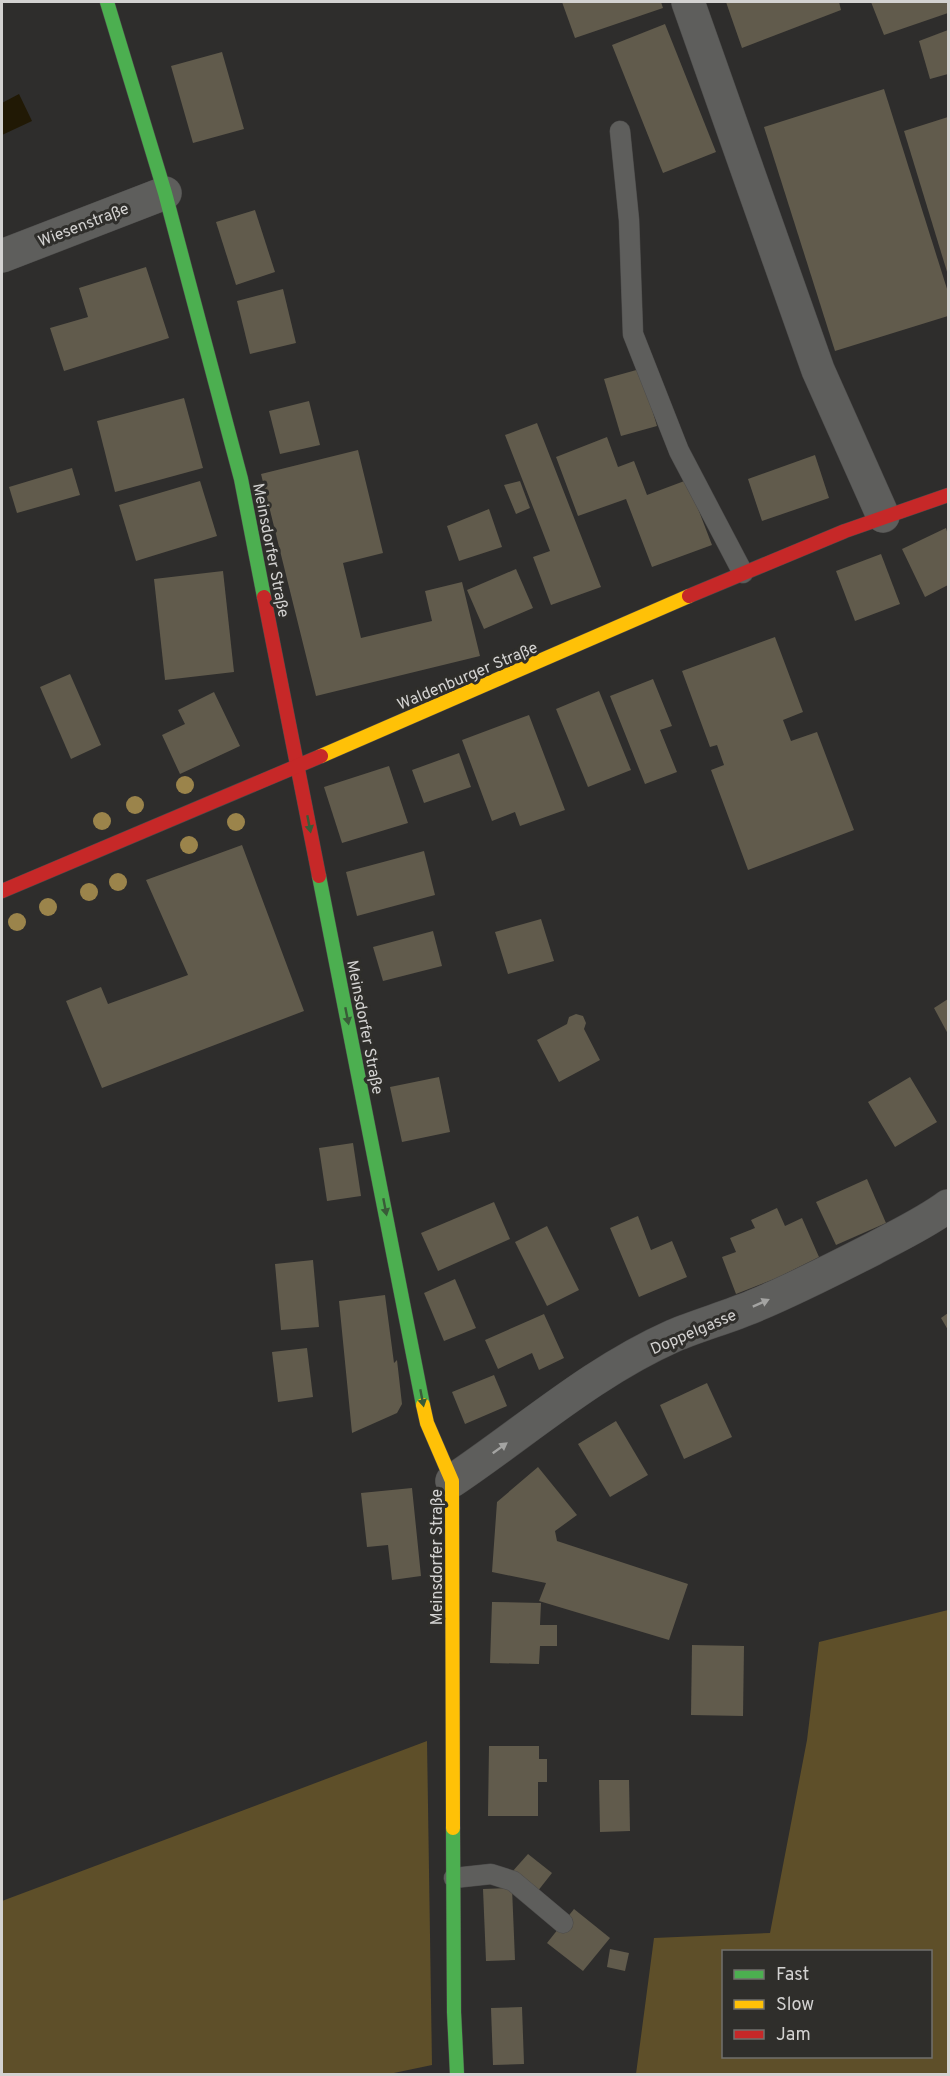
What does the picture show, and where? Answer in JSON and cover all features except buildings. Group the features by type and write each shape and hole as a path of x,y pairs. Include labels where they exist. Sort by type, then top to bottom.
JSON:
{"street":[{"name":"Meinsdorfer Straße","path":"107,2 165,193 241,479 427,1423 452,1481 454,2012 457,2074"},
{"path":"688,2 818,370 883,516"},
{"name":"Wiesenstraße","path":"2,256 165,193"},
{"name":"Waldenburger Straße","path":"2,891 297,767 743,573 883,516 948,495"},
{"name":"Doppelgasse","path":"452,1481 501,1448 566,1397 622,1363 673,1336 754,1306 825,1274 931,1219 948,1206"}],"lane":[{"path":"620,131 629,220 633,334 679,451 743,573"},
{"path":"454,1878 491,1874 513,1881 563,1923"}],"shaded area":[{"path":"19,94 32,121 2,135 2,103"},
{"path":"948,1610 948,2074 636,2074 654,1938 770,1933 807,1740 819,1642"},
{"path":"427,1741 432,2065 389,2074 2,2074 2,1901"}],"traffic: fast":[{"path":"107,2 165,193 241,479 264,597"},
{"path":"319,876 423,1405"},
{"path":"453,1828 454,2012 457,2074"}],"traffic: slow":[{"path":"321,756 689,596"},
{"path":"423,1405 427,1423 452,1481 453,1828"}],"traffic: jam":[{"path":"689,596 845,531 948,495"},
{"path":"264,597 319,876"},
{"path":"2,891 321,756"}]}
